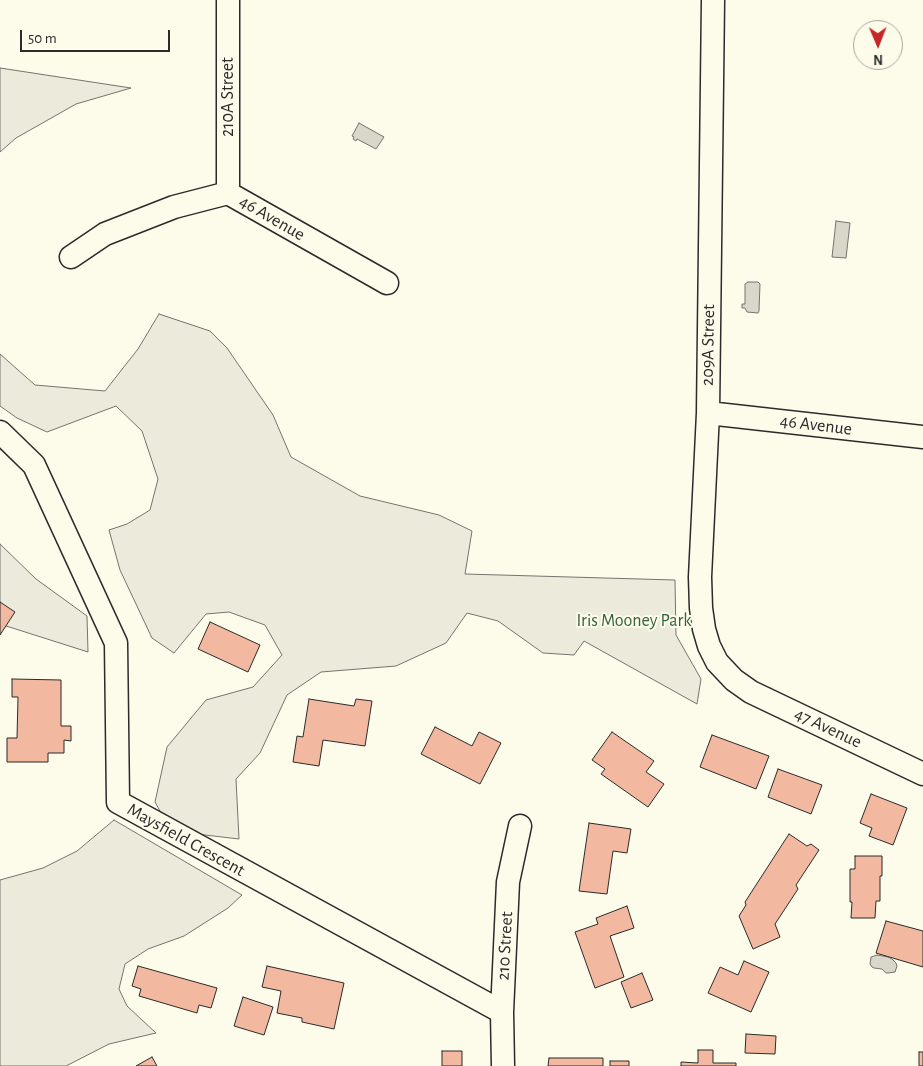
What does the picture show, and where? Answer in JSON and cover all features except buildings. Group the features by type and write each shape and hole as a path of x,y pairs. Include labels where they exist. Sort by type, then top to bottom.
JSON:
{"street":[{"name":"210A Street","path":"228,0 228,193"},
{"name":"209A Street","path":"712,0 708,413 700,577 701,608 704,630 709,646 717,662 734,680"},
{"name":"46 Avenue","path":"71,257 105,234 174,207 228,193 387,283"},
{"name":"46 Avenue","path":"708,413 923,437"},
{"name":"Maysfield Crescent","path":"0,432 34,465 116,643 118,802 502,1012"},
{"name":"47 Avenue","path":"734,680 752,692 923,774"},
{"name":"210 Street","path":"503,1066 502,1012 508,882 520,826"}],"green space":[{"path":"0,68 131,88 76,104 16,138 0,152"},
{"name":"Iris Mooney Park","path":"159,314 210,331 227,348 273,415 291,457 360,496 439,515 472,531 465,574 675,580 676,635 701,679 697,704 584,641 574,655 543,653 498,621 467,613 446,643 396,666 321,672 287,695 260,753 236,779 239,839 171,831 155,802 167,747 206,700 253,687 282,655 265,625 229,612 206,614 174,653 152,638 120,570 109,530 127,524 150,510 158,479 142,431 116,406 47,432 17,418 0,406 0,354 35,385 105,391 138,349"},
{"path":"0,544 36,579 87,616 88,652 0,624"},
{"path":"114,820 242,895 228,908 184,936 148,949 125,964 119,989 127,1006 156,1033 109,1044 66,1066 0,1066 0,880 43,868 77,851"}],"shaded area":[{"path":"359,123 384,137 376,149 357,139 356,141 353,139 354,137 352,136"},
{"path":"836,221 850,223 846,258 832,257"},
{"path":"748,282 758,282 760,284 758,313 747,312 745,308 742,308 742,304 745,304 745,284"},
{"path":"877,955 892,959 897,966 895,972 886,973 882,969 872,967 870,964 871,957"}]}
